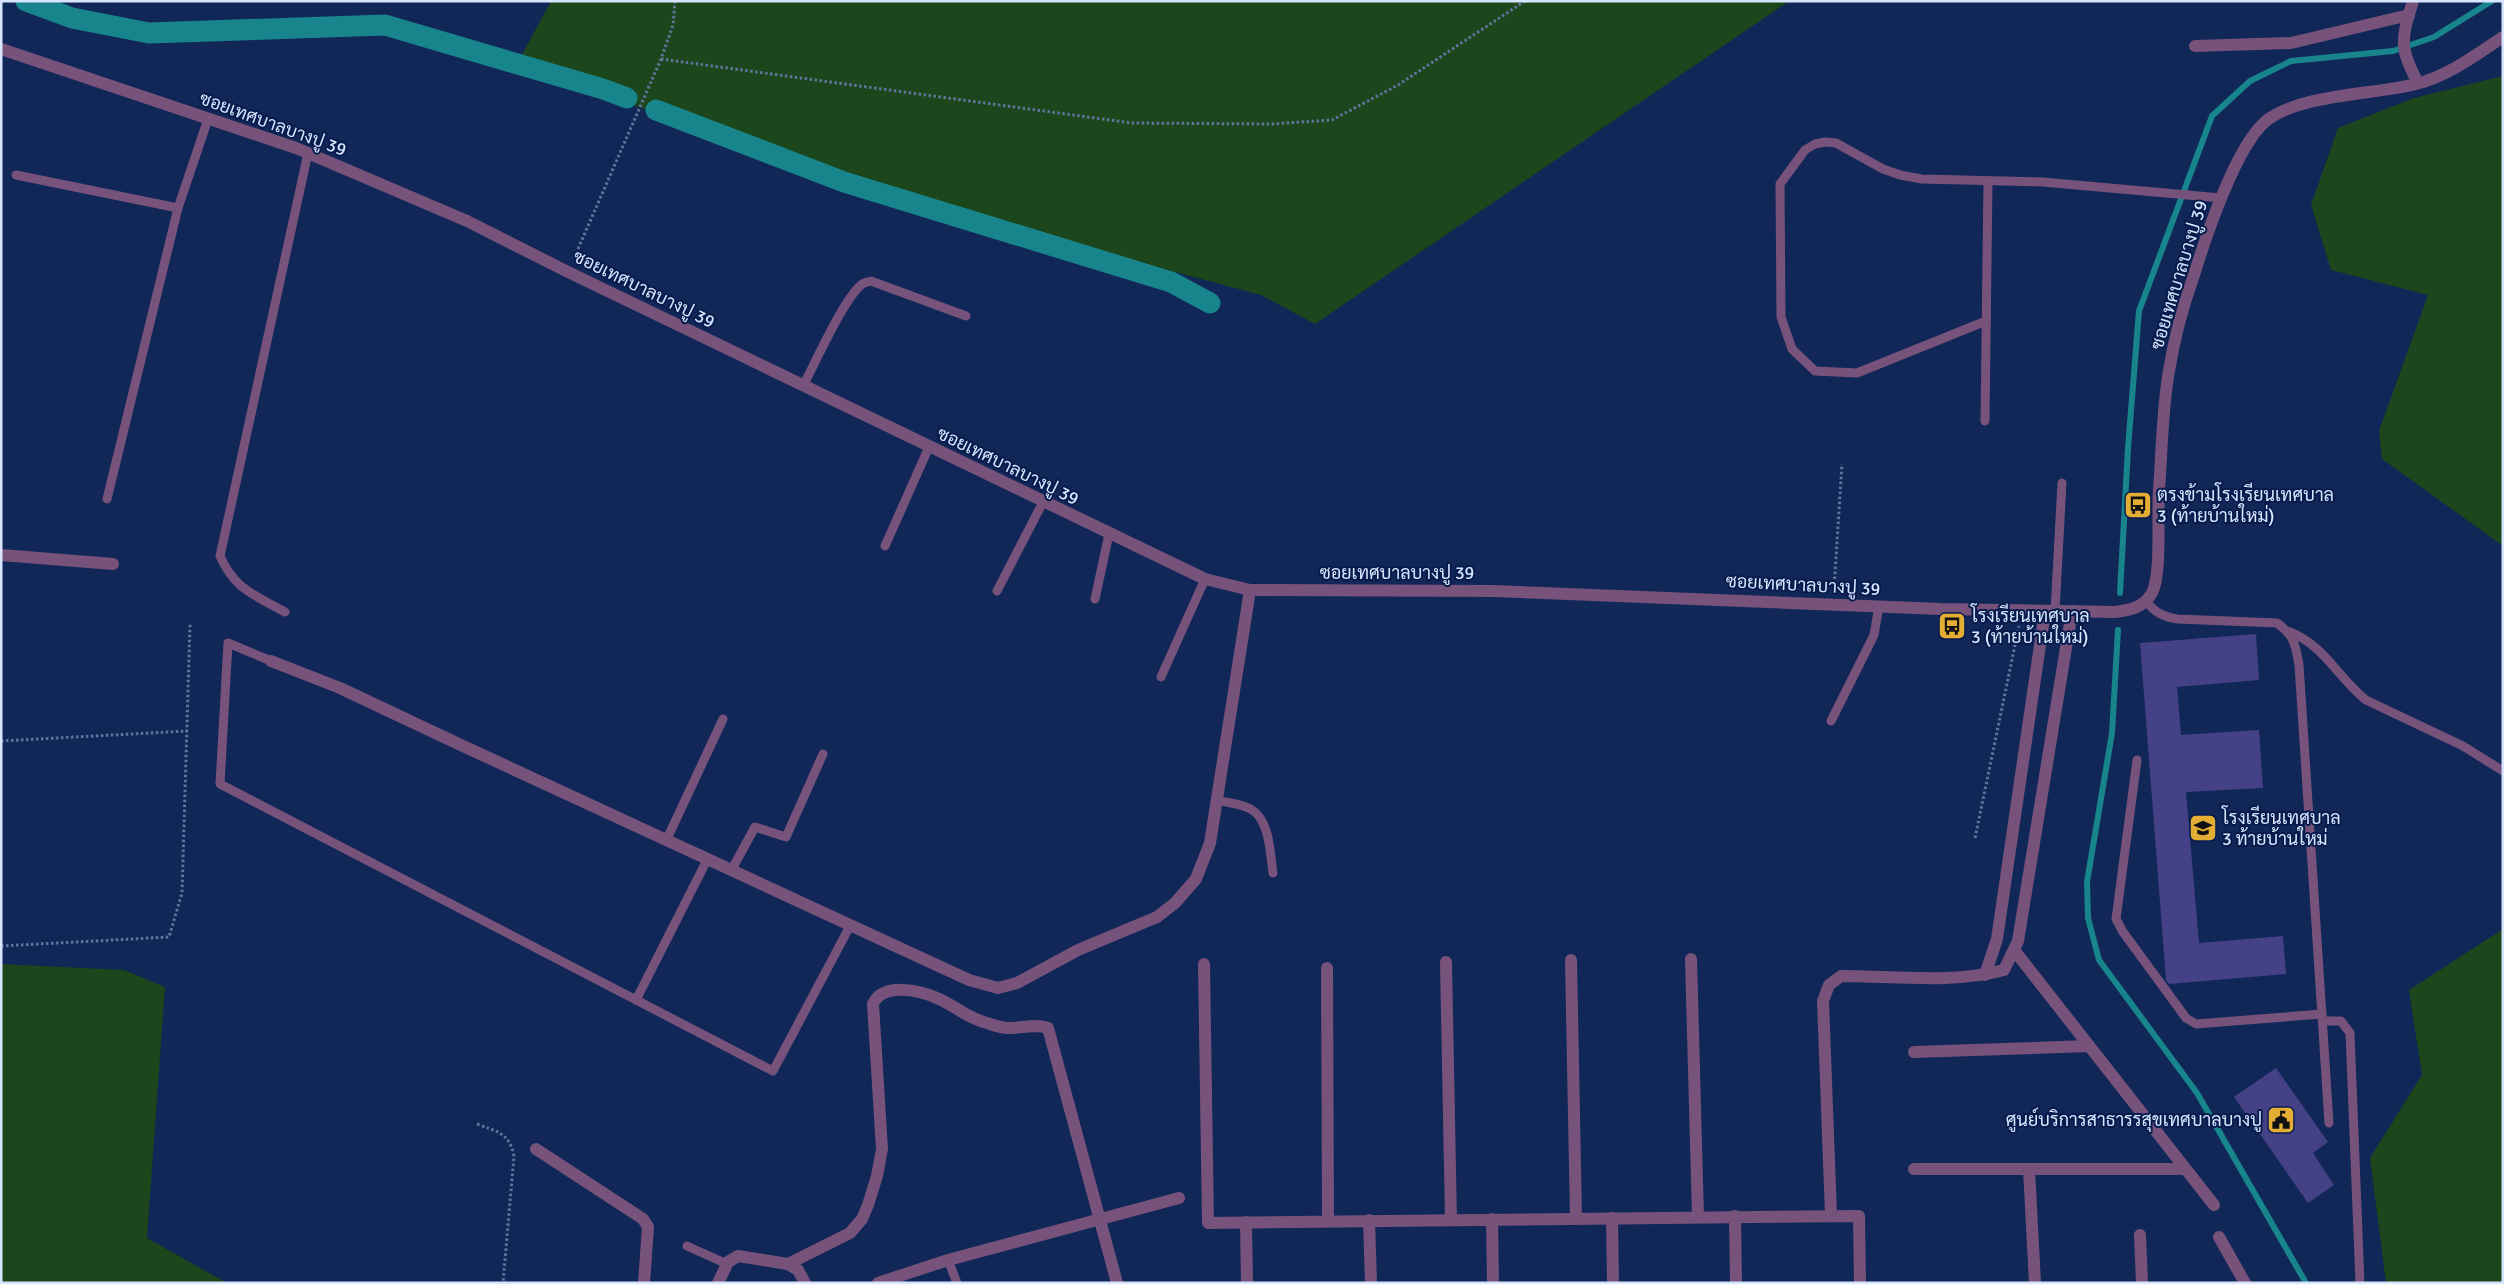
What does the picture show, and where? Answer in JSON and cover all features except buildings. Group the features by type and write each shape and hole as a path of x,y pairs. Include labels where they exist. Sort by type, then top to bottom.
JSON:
{"street":[{"path":"2414,1 2403,40 2405,59 2418,83"},
{"path":"2195,46 2291,43 2409,15"},
{"name":"ซอยเทศบาลบางปู 39","path":"1,49 308,153 467,221 803,386 1205,579 1250,590 1494,592 1879,606 2050,611 2127,611 2139,608 2153,592 2156,575 2159,493 2168,373 2176,334 2221,198 2250,142 2265,122 2282,110 2304,104 2418,83 2442,74 2470,59 2503,37"},
{"path":"1,555 113,564"},
{"path":"271,661 384,708 666,841 983,986 998,988 1017,984 1078,950 1150,920 1175,904 1196,879 1210,843 1250,590"},
{"path":"1985,975 1997,939 2050,611"},
{"path":"1831,1216 1824,1001 1829,985 1841,976 1985,975 2004,970 2018,941 2072,611"},
{"path":"2014,950 2214,1206"},
{"path":"1691,959 1698,1217"},
{"path":"1571,960 1576,1218"},
{"path":"1446,962 1451,1220"},
{"path":"1204,964 1208,1223 1860,1216 1860,1283"},
{"path":"1327,968 1328,1221"},
{"path":"788,1264 850,1233 862,1219 868,1205 877,1176 882,1149 872,1004 880,994 891,990 921,993 939,999 981,1022 1006,1028 1034,1026 1048,1028 1117,1283"},
{"path":"1914,1052 2089,1046"},
{"path":"536,1149 644,1219 648,1227 644,1283"},
{"path":"1914,1169 2185,1169"},
{"path":"2029,1169 2036,1283"},
{"path":"878,1283 948,1260 1178,1198"},
{"path":"1735,1216 1736,1283"},
{"path":"1612,1218 1613,1283"},
{"path":"1492,1219 1493,1283"},
{"path":"1370,1220 1371,1283"},
{"path":"1246,1222 1247,1283"},
{"path":"2140,1235 2142,1283"},
{"path":"2219,1237 2245,1283"},
{"path":"718,1283 727,1264 738,1256 788,1264 798,1270 805,1283"}],"lane":[{"path":"107,499 178,208 208,119"},
{"path":"1986,321 1857,373 1815,371 1792,349 1781,317 1780,184 1805,150 1825,142 1836,143 1883,169 1900,176 1922,179 2043,182 2221,198"},
{"path":"285,612 239,586 228,573 220,556 308,153"},
{"path":"16,175 178,208"},
{"path":"1985,421 1988,181"},
{"path":"803,386 840,316 857,289 866,282 871,281 966,316"},
{"path":"885,546 929,447"},
{"path":"2050,611 2062,484"},
{"path":"997,591 1043,502"},
{"path":"1096,599 1109,534"},
{"path":"1161,677 1205,579"},
{"path":"2146,600 2156,612 2164,617 2178,620 2277,623 2319,649 2353,689 2366,700 2462,746 2503,772"},
{"path":"1831,721 1874,635 1879,606"},
{"path":"2290,632 2295,642 2300,665 2329,1123"},
{"path":"271,661 228,643 220,784 773,1071 850,926"},
{"path":"666,841 723,719"},
{"path":"731,871 755,827 786,837 824,754"},
{"path":"2137,760 2116,919 2123,932 2186,1018 2196,1024 2322,1018 2342,1021 2350,1033 2360,1283"},
{"path":"1217,800 1252,810 1259,816 1265,827 1273,873"},
{"path":"636,1000 707,860"},
{"path":"687,1246 727,1264"},
{"path":"948,1260 957,1283"}],"path":[{"path":"568,272 662,59 672,25 675,1"},
{"path":"662,59 1132,123 1272,124 1332,120 1398,85 1525,1"},
{"path":"1834,604 1842,464"},
{"path":"1975,838 2023,610"},
{"path":"1,946 169,937 182,893 190,624"},
{"path":"1,741 187,731"},
{"path":"477,1124 502,1134 511,1142 514,1156 503,1283"}],"green space":[{"path":"551,1 1789,1 1315,324 1261,295 891,196 517,64"},
{"path":"2503,76 2503,546 2382,459 2379,431 2428,295 2331,270 2311,205 2338,128 2414,98"},
{"path":"2503,929 2503,1283 2386,1283 2370,1158 2422,1075 2409,990"},
{"path":"1,964 124,970 165,987 147,1238 227,1283 1,1283"}],"waterway":[{"path":"26,1 72,18 149,33 385,25 603,89 627,98"},
{"path":"2120,593 2128,448 2139,311 2212,116 2250,81 2291,61 2393,51 2434,37 2492,1"},
{"path":"656,110 844,182 1171,282 1210,303"},
{"path":"2118,630 2112,733 2087,882 2088,918 2099,960 2197,1093 2306,1283"}],"place":[{"name":"ตรงข้ามโรงเรียนเทศบาล 3 (ท้ายบ้านใหม่)","path":"2138,505"},
{"name":"โรงเรียนเทศบาล 3 (ท้ายบ้านใหม่)","path":"1952,626"},
{"name":"โรงเรียนเทศบาล 3 ท้ายบ้านใหม่","path":"2203,828"},
{"name":"ศูนย์บริการสาธารรสุขเทศบาลบางปู","path":"2281,1120"}]}
